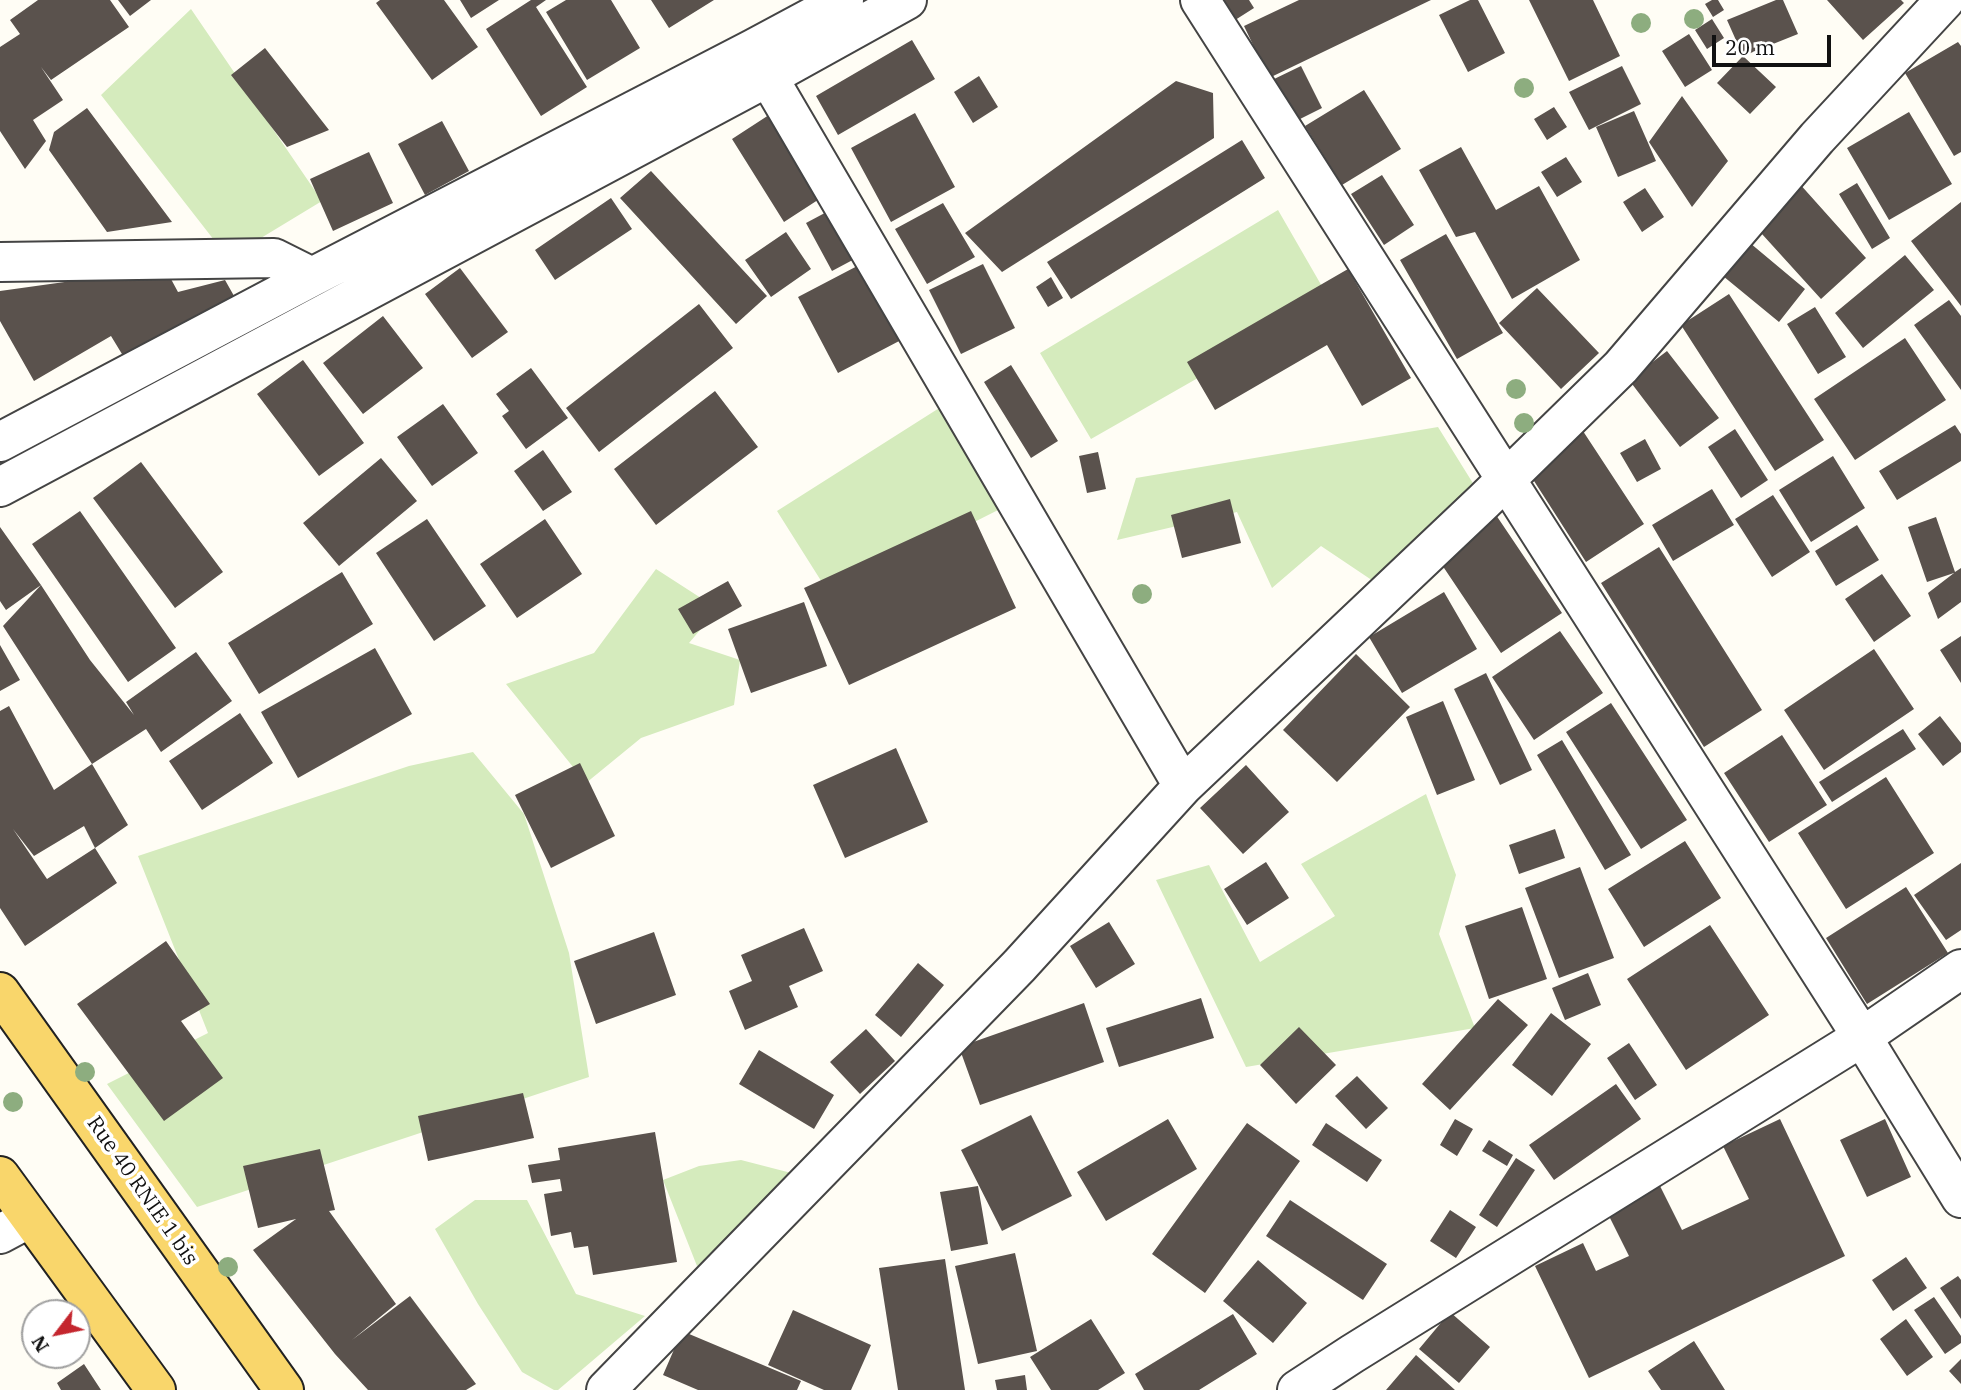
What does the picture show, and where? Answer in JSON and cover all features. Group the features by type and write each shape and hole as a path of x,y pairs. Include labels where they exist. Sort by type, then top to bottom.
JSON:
{"main road":[{"name":"Rue 40 RNIE 1 bis","path":"0,992 284,1390"},
{"path":"0,1176 15,1226 156,1390"}],"street":[{"path":"0,442 844,0"},
{"path":"0,487 908,0"},
{"path":"1200,0 1862,1037 1961,1198"},
{"path":"606,1390 1019,966 1183,786 1621,367 1816,138 1945,0"},
{"path":"768,77 1183,786"},
{"path":"0,262 274,258 312,277"},
{"path":"1297,1390 1352,1372 1961,969"}],"green space":[{"path":"191,9 322,201 228,258 101,95"},
{"path":"1278,210 1331,302 1091,439 1040,353"},
{"path":"944,405 1004,507 830,595 777,511"},
{"path":"1438,427 1484,501 1388,591 1321,546 1272,588 1237,512 1117,540 1136,478"},
{"path":"656,569 718,609 689,643 740,660 734,705 641,738 586,783 506,684 594,653"},
{"path":"473,752 524,814 569,953 589,1077 197,1207 107,1084 208,1033 138,856 409,766"},
{"path":"1426,794 1456,875 1439,934 1475,1028 1246,1067 1156,880 1209,865 1260,962 1335,916 1301,864"},
{"path":"741,1160 799,1175 737,1245 697,1266 663,1180 699,1166"},
{"path":"475,1200 527,1200 576,1294 645,1316 558,1390 522,1372 478,1304 435,1229"}],"building":[{"path":"38,0 110,0 129,27 51,80 41,67 63,100 33,120 46,141 25,169 0,131 0,47 20,34 10,20"},
{"path":"118,0 151,0 130,16"},
{"path":"380,0 444,0 478,47 432,80 376,3"},
{"path":"460,0 499,0 471,18"},
{"path":"531,0 546,0 536,7 587,87 541,116 486,29"},
{"path":"566,0 611,0 640,48 587,80 546,12"},
{"path":"651,0 714,0 669,28"},
{"path":"1217,0 1249,0 1254,8 1232,22"},
{"path":"1299,0 1431,0 1269,78 1244,26"},
{"path":"1470,0 1478,0 1505,53 1468,72 1439,15"},
{"path":"1529,0 1593,0 1620,56 1569,81"},
{"path":"1718,0 1724,10 1713,17 1705,4"},
{"path":"1776,0 1783,0 1798,34 1743,56 1727,20"},
{"path":"1827,0 1901,0 1904,3 1863,40"},
{"path":"1712,19 1724,38 1707,49 1695,30"},
{"path":"1689,34 1712,70 1685,87 1662,51"},
{"path":"912,40 935,79 838,135 816,96"},
{"path":"1958,42 1961,46 1961,152 1954,156 1905,73"},
{"path":"265,48 329,130 287,147 231,75"},
{"path":"1743,56 1776,87 1750,114 1717,83"},
{"path":"1301,66 1322,108 1292,123 1270,81"},
{"path":"1622,66 1641,104 1589,130 1569,92"},
{"path":"979,76 998,107 973,123 954,92"},
{"path":"1176,81 1213,93 1214,138 1002,272 965,233"},
{"path":"1364,90 1401,149 1342,185 1305,126"},
{"path":"1682,96 1728,161 1692,207 1649,142"},
{"path":"1554,107 1567,127 1547,140 1534,119"},
{"path":"87,108 172,222 107,232 49,150 54,132"},
{"path":"1634,111 1656,161 1618,177 1596,127"},
{"path":"1909,112 1952,184 1889,220 1847,148"},
{"path":"772,113 824,196 784,222 732,139"},
{"path":"915,113 955,187 891,222 851,148"},
{"path":"442,121 469,171 425,195 398,144"},
{"path":"1242,140 1265,178 1071,299 1047,262"},
{"path":"1461,147 1496,210 1539,186 1580,260 1512,299 1475,232 1456,237 1419,170"},
{"path":"369,152 393,203 333,231 310,179"},
{"path":"1566,157 1582,182 1557,197 1541,172"},
{"path":"651,171 767,296 736,324 620,198"},
{"path":"1382,175 1414,225 1384,245 1351,194"},
{"path":"1798,182 1866,258 1821,299 1752,223"},
{"path":"1857,183 1890,238 1872,249 1839,194"},
{"path":"1645,188 1664,217 1642,232 1623,202"},
{"path":"611,198 632,229 555,280 535,250"},
{"path":"1961,202 1961,306 1911,241"},
{"path":"943,203 975,257 927,284 895,229"},
{"path":"836,207 862,255 832,271 806,223"},
{"path":"786,232 811,269 771,297 745,260"},
{"path":"1446,234 1503,333 1457,359 1400,260"},
{"path":"1750,243 1805,289 1779,322 1723,276"},
{"path":"1905,255 1934,290 1863,348 1835,313"},
{"path":"863,263 903,339 838,373 798,297"},
{"path":"983,264 1015,328 961,354 929,290"},
{"path":"165,268 178,292 225,280 251,326 125,359 111,336 34,381 0,321 0,291"},
{"path":"460,268 508,332 472,358 425,294"},
{"path":"1348,269 1411,378 1362,406 1327,345 1215,410 1187,362"},
{"path":"1051,277 1063,298 1048,307 1036,287"},
{"path":"1537,288 1599,353 1561,389 1499,323"},
{"path":"1729,294 1824,440 1775,471 1681,325"},
{"path":"1949,300 1961,316 1961,390 1914,325"},
{"path":"699,304 733,348 599,452 566,408"},
{"path":"1815,307 1846,357 1818,374 1787,324"},
{"path":"383,316 423,368 363,414 323,363"},
{"path":"1905,338 1946,400 1855,460 1814,399"},
{"path":"1667,351 1719,418 1680,447 1629,380"},
{"path":"303,360 364,443 319,476 257,394"},
{"path":"1011,365 1058,441 1031,458 984,382"},
{"path":"531,368 568,418 526,449 502,416 509,411 496,394"},
{"path":"715,391 758,447 656,525 614,469"},
{"path":"443,404 478,453 432,486 397,437"},
{"path":"1579,425 1644,524 1586,562 1527,470"},
{"path":"1955,425 1961,434 1961,461 1897,500 1879,471"},
{"path":"1735,429 1768,480 1741,498 1708,447"},
{"path":"1645,439 1661,469 1637,482 1620,453"},
{"path":"543,450 572,492 543,511 514,471"},
{"path":"1098,452 1106,489 1087,493 1079,456"},
{"path":"1833,456 1865,508 1811,542 1779,490"},
{"path":"381,458 417,501 339,566 303,523"},
{"path":"141,462 223,572 175,608 93,498"},
{"path":"1712,489 1734,525 1673,561 1652,525"},
{"path":"1773,495 1810,552 1772,577 1735,519"},
{"path":"1230,499 1241,543 1182,558 1171,515"},
{"path":"80,511 176,648 128,682 32,544"},
{"path":"971,511 1016,608 849,685 804,588"},
{"path":"1496,515 1562,613 1501,653 1436,556"},
{"path":"1936,517 1955,572 1961,568 1961,602 1938,619 1928,593 1954,573 1927,582 1908,527"},
{"path":"427,519 486,606 434,641 376,553"},
{"path":"545,519 582,574 517,618 480,564"},
{"path":"1857,525 1879,560 1836,586 1815,551"},
{"path":"0,527 41,585 6,610 0,601"},
{"path":"1659,547 1762,710 1704,747 1601,583"},
{"path":"342,572 373,624 259,694 228,643"},
{"path":"1882,574 1911,616 1874,642 1845,599"},
{"path":"728,581 742,606 693,634 678,609"},
{"path":"41,585 90,660 134,715 126,702 196,652 232,701 161,752 146,729 92,764 3,626"},
{"path":"1444,592 1477,649 1402,693 1369,637"},
{"path":"804,602 827,666 751,693 728,629"},
{"path":"1560,631 1603,693 1534,740 1492,677"},
{"path":"1961,636 1961,683 1940,650"},
{"path":"0,645 20,680 0,691"},
{"path":"375,648 412,714 298,778 261,712"},
{"path":"1874,649 1914,709 1824,770 1784,710"},
{"path":"1356,654 1410,707 1337,782 1283,730"},
{"path":"1486,673 1532,770 1500,785 1454,689"},
{"path":"1443,701 1475,780 1437,795 1406,717"},
{"path":"1611,703 1687,820 1641,849 1566,732"},
{"path":"9,706 54,790 92,764 128,825 95,848 117,883 25,946 0,908 0,711","holes":["84,826 95,848 47,879 13,829 34,856"]},
{"path":"240,713 273,763 202,810 169,761"},
{"path":"1940,716 1961,743 1961,752 1943,766 1918,734"},
{"path":"1903,729 1916,749 1832,802 1819,782"},
{"path":"1782,735 1827,805 1769,842 1724,773"},
{"path":"1562,740 1631,855 1605,870 1537,755"},
{"path":"896,748 928,822 845,858 813,785"},
{"path":"580,763 615,836 551,868 515,795"},
{"path":"1246,765 1289,812 1243,854 1200,808"},
{"path":"1886,777 1934,853 1846,909 1798,833"},
{"path":"1555,829 1565,858 1519,874 1509,845"},
{"path":"1685,841 1721,898 1644,947 1608,889"},
{"path":"1266,862 1289,898 1247,925 1224,889"},
{"path":"1961,863 1961,930 1946,940 1914,895"},
{"path":"1580,867 1614,958 1559,978 1525,888"},
{"path":"1906,887 1948,953 1867,1004 1826,938"},
{"path":"1522,907 1547,979 1489,999 1465,926"},
{"path":"1109,922 1135,964 1096,988 1070,946"},
{"path":"1710,925 1769,1015 1686,1070 1627,979"},
{"path":"804,928 823,971 789,986 798,1007 745,1030 729,991 752,981 741,955"},
{"path":"654,932 676,995 596,1024 574,961"},
{"path":"166,941 210,1004 181,1021 223,1078 164,1121 77,1004"},
{"path":"918,963 944,985 901,1037 875,1015"},
{"path":"1588,973 1601,1005 1565,1020 1552,988"},
{"path":"1201,998 1214,1038 1119,1067 1106,1028"},
{"path":"1498,999 1528,1025 1450,1110 1422,1084"},
{"path":"1084,1003 1104,1062 980,1105 959,1047"},
{"path":"1551,1013 1591,1044 1552,1096 1512,1065"},
{"path":"1299,1027 1336,1065 1296,1104 1260,1065"},
{"path":"866,1029 895,1061 860,1094 830,1062"},
{"path":"1629,1043 1657,1085 1635,1100 1607,1058"},
{"path":"759,1050 834,1095 814,1129 739,1084"},
{"path":"1357,1076 1388,1108 1366,1129 1335,1096"},
{"path":"1616,1084 1641,1119 1554,1180 1529,1145"},
{"path":"523,1093 534,1138 428,1161 418,1116"},
{"path":"1031,1115 1072,1196 1002,1231 961,1150"},
{"path":"1168,1119 1197,1169 1106,1221 1077,1172"},
{"path":"1455,1119 1473,1129 1457,1156 1440,1145"},
{"path":"1780,1119 1845,1256 1589,1378 1535,1266 1583,1243 1596,1271 1629,1256 1607,1212 1660,1186 1682,1230 1749,1199 1723,1146"},
{"path":"1885,1119 1911,1177 1867,1197 1840,1140"},
{"path":"1247,1123 1300,1161 1205,1293 1152,1254"},
{"path":"1326,1123 1382,1160 1367,1182 1312,1145"},
{"path":"655,1132 677,1262 593,1275 588,1246 574,1248 571,1232 551,1236 544,1194 562,1191 560,1179 532,1183 528,1165 560,1160 558,1148"},
{"path":"1489,1140 1513,1155 1507,1166 1482,1151"},
{"path":"320,1149 335,1210 329,1211 396,1304 352,1340 410,1296 476,1384 466,1390 368,1390 335,1354 253,1250 296,1219 258,1228 243,1166"},
{"path":"1516,1158 1535,1170 1497,1227 1479,1215"},
{"path":"978,1186 988,1244 951,1251 940,1192"},
{"path":"1290,1200 1387,1264 1363,1300 1266,1236"},
{"path":"1450,1210 1476,1227 1456,1258 1430,1241"},
{"path":"1015,1253 1037,1351 978,1364 955,1266"},
{"path":"1906,1257 1927,1288 1893,1311 1872,1280"},
{"path":"945,1259 965,1390 898,1390 879,1268"},
{"path":"1258,1260 1307,1303 1273,1343 1223,1301"},
{"path":"1958,1276 1961,1280 1961,1319 1940,1288"},
{"path":"1934,1297 1961,1336 1961,1343 1945,1354 1914,1310"},
{"path":"793,1310 871,1345 851,1390 824,1390 768,1365"},
{"path":"1450,1312 1490,1347 1459,1383 1419,1349"},
{"path":"1233,1314 1257,1354 1199,1390 1144,1390 1135,1374"},
{"path":"1091,1319 1125,1373 1098,1390 1051,1390 1030,1357"},
{"path":"1906,1319 1933,1357 1907,1376 1880,1339"},
{"path":"682,1331 801,1381 797,1390 698,1390 663,1375"},
{"path":"1694,1341 1725,1390 1661,1390 1648,1371"},
{"path":"1416,1355 1455,1390 1386,1390"},
{"path":"1961,1359 1961,1384 1949,1371"},
{"path":"77,1369 87,1369 101,1390 61,1390 57,1383"},
{"path":"1025,1375 1027,1390 997,1390 995,1380"}]}
